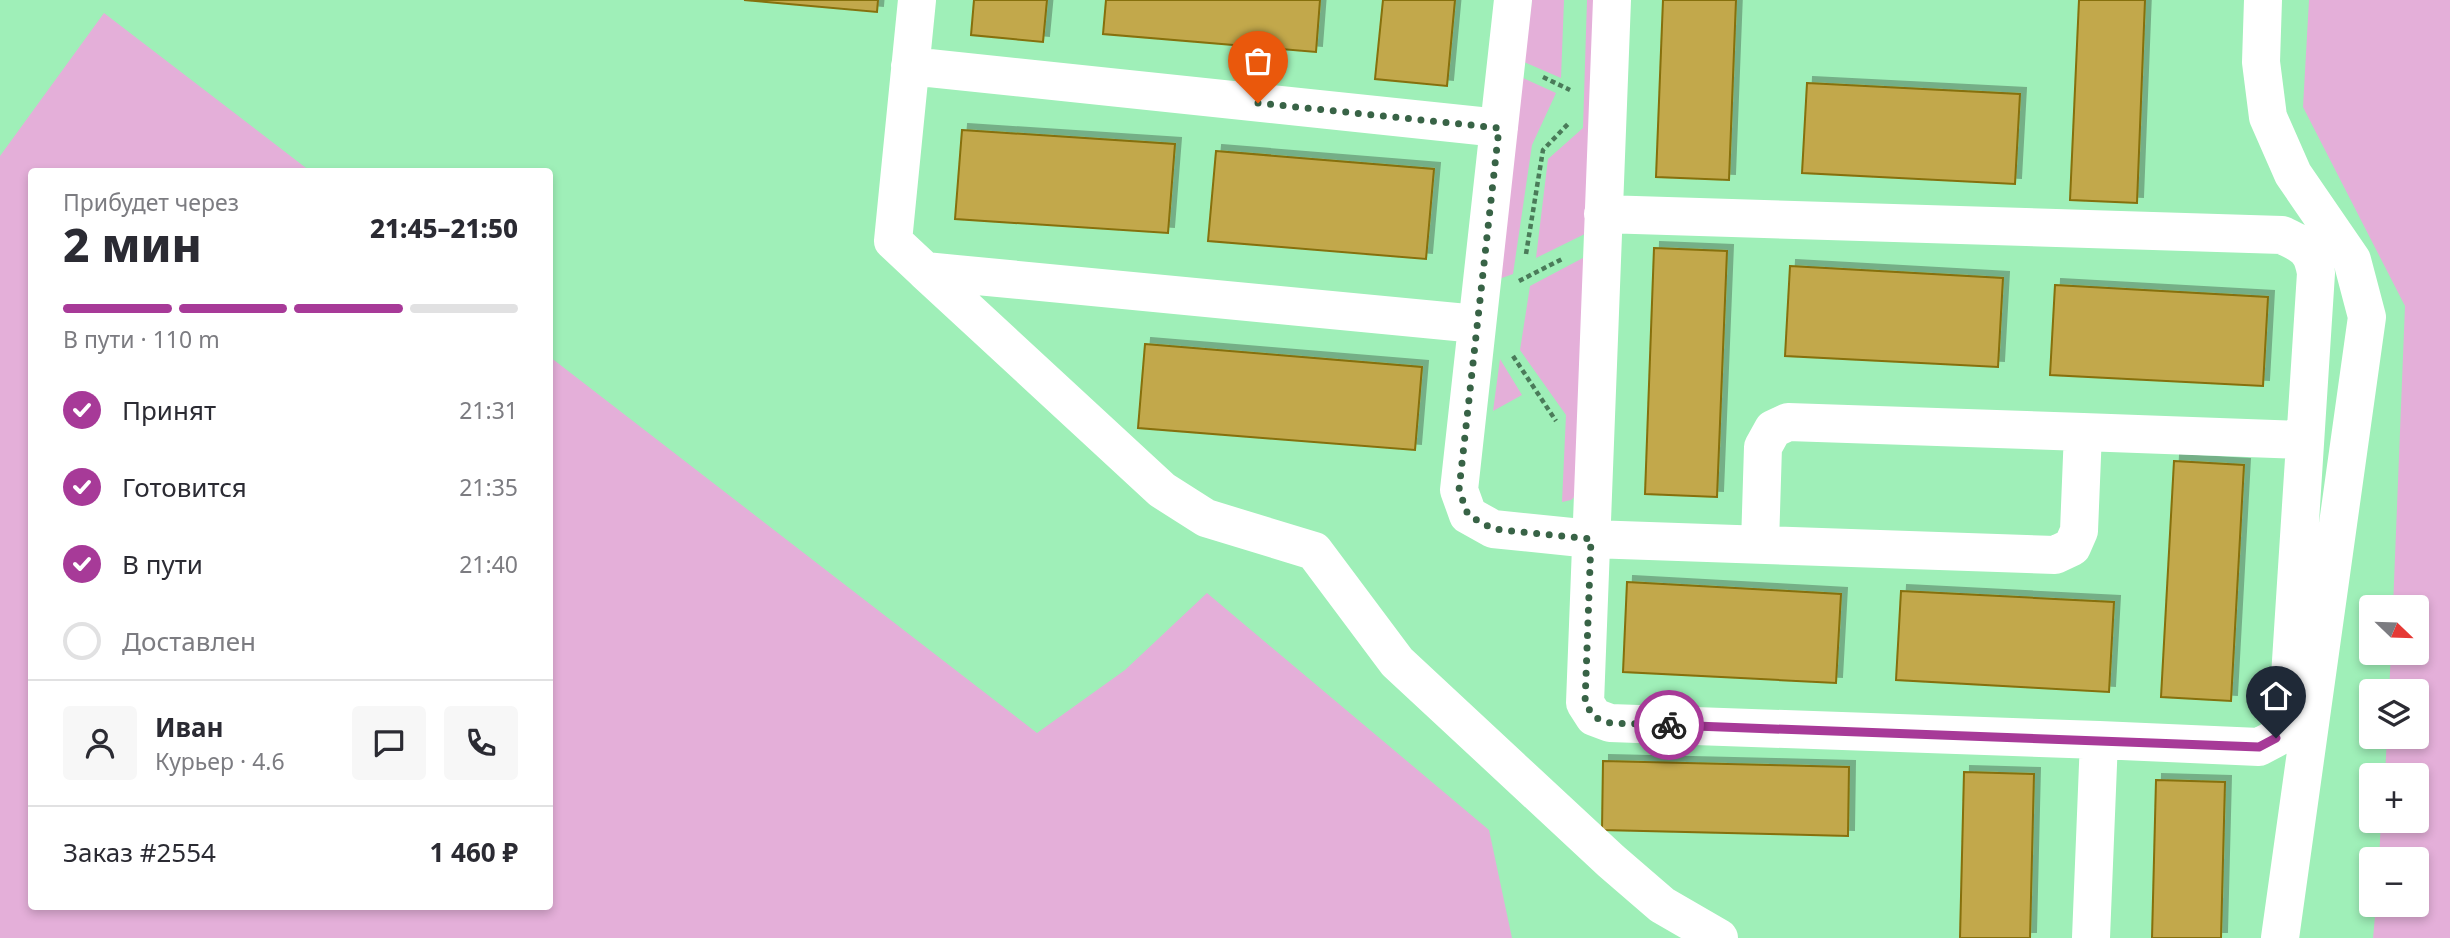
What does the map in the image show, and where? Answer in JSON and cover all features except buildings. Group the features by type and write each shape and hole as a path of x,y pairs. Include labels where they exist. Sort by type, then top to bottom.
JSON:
{"street":[{"path":"917,0 893,241 1162,490 1206,518 1314,551 1397,662 1662,905 1719,938"},
{"path":"1513,0 1459,490 1468,515 1493,529 1591,539 2055,555 2072,547 2079,531 2083,432"},
{"path":"1603,226 2282,235 2302,244 2314,256 2316,272 2287,723 2276,738 2259,747 1610,723 1594,717 1585,703 1603,226 1612,0"},
{"path":"2263,0 2261,62 2268,117 2293,174 2352,261 2367,317 2280,938"},
{"path":"910,66 1499,128"},
{"path":"925,271 1478,313"},
{"path":"1760,544 1763,447 1773,429 1788,422 2305,440"},
{"path":"2091,938 2099,740"}],"path":[{"path":"1574,91 1575,78"},
{"path":"1520,292 1543,150 1574,118"},
{"path":"1478,313 1603,226"},
{"path":"1511,352 1556,420 1556,432"}],"shaded area":[{"path":"1532,0 1564,0 1561,78 1524,62"},
{"path":"1587,0 1607,0 1599,227 1536,258 1548,159 1583,128"},
{"path":"2309,0 2450,0 2450,938 2373,938 2375,917 2429,917 2429,847 2380,847 2380,833 2429,833 2429,763 2386,763 2386,749 2429,749 2429,679 2390,679 2390,665 2429,665 2429,595 2393,595 2405,306 2303,107"},
{"path":"104,13 306,168 28,168 28,910 553,910 553,359 1037,733 1125,670 1207,593 1489,830 1512,938 0,938 0,156"},
{"path":"1523,78 1556,93 1532,145 1513,274 1499,279"},
{"path":"1598,250 1582,490 1571,500 1562,502 1566,415 1520,350 1530,286"},
{"path":"1500,359 1522,395 1493,411"}],"way so far":[{"path":"1258,103 1499,128 1459,490 1468,515 1493,529 1591,539 1585,703 1594,717 1610,723 1669,725"}],"route":[{"path":"1669,725 2259,747 2276,738"}]}
